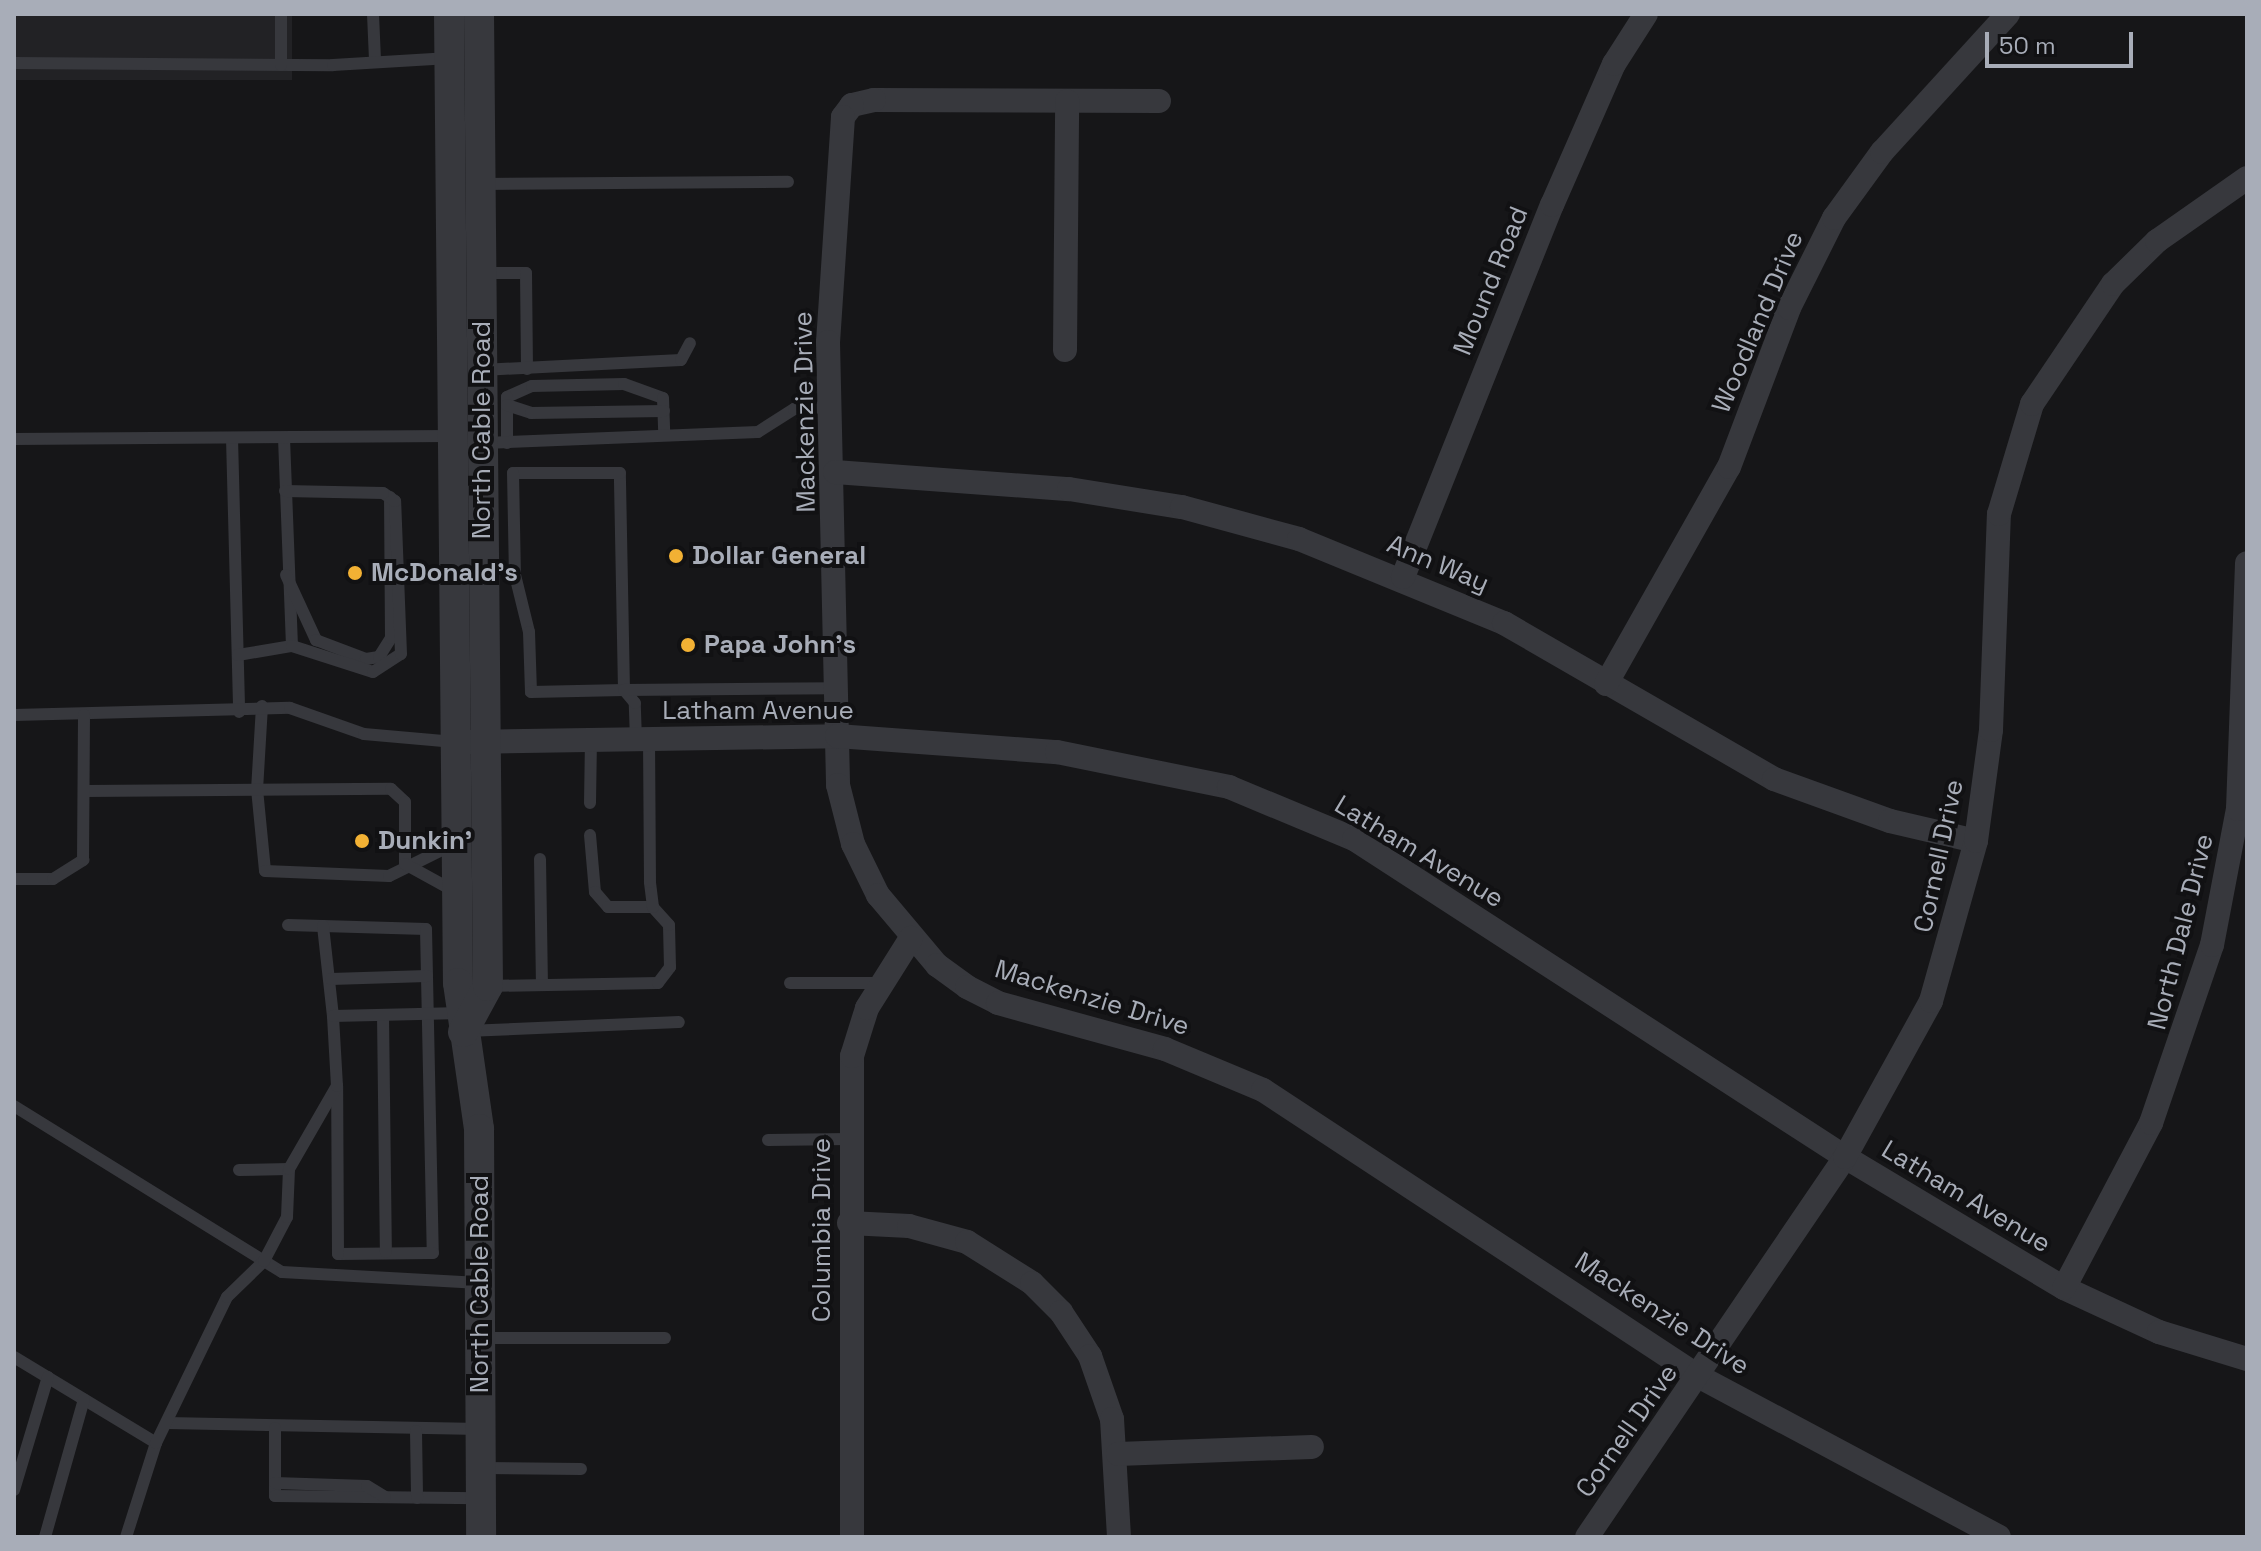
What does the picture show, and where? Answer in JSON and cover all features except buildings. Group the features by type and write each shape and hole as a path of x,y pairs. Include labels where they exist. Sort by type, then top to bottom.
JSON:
{"street":[{"name":"North Cable Road","path":"449,14 449,58 465,184 466,273 452,384 456,843 463,1022 479,1129 481,1537"},
{"name":"North Cable Road","path":"465,184 479,58 479,14"},
{"name":"Mound Road","path":"1403,577 1558,191 1614,64 1646,14"},
{"name":"Woodland Drive","path":"1606,684 1729,467 1789,308 1834,218 1882,152 2008,14"},
{"path":"1065,350 1067,101 1159,101"},
{"name":"Mackenzie Drive","path":"1067,101 852,105 839,136 830,407 835,472 835,688 840,804 853,844 911,938 937,965 998,1003 1165,1049 1263,1090 1698,1376 1999,1537"},
{"name":"Cornell Drive","path":"1587,1537 1845,1157 1931,1001 1976,841 1991,730 1999,514 2021,430 2059,358 2113,284 2157,241 2247,178"},
{"name":"North Cable Road","path":"463,1022 488,986 483,576 494,443 494,392 466,273"},
{"name":"Ann Way","path":"835,472 988,478 1182,507 1403,577 1504,623 1774,779 1890,821 1976,841"},
{"name":"North Dale Drive","path":"2064,1288 2151,1123 2212,945 2238,809 2247,563"},
{"name":"Latham Avenue","path":"455,742 837,736 1057,752 1229,787 1354,839 1845,1157 2064,1288 2159,1332 2247,1359"},
{"name":"Columbia Drive","path":"852,1537 849,1139 852,1056 881,983 911,938"},
{"path":"849,1223 953,1237 1032,1283 1090,1356 1118,1454 1119,1537"},
{"path":"1118,1454 1312,1447"}],"lane":[{"path":"281,14 281,65"},
{"path":"373,14 375,59"},
{"path":"14,63 281,65 375,59 479,58"},
{"path":"465,184 788,182"},
{"path":"466,273 526,273 527,369"},
{"path":"494,392 527,369 681,360 690,343"},
{"path":"452,384 494,392 532,386 624,384 663,398 664,433"},
{"path":"452,384 494,392 531,413 664,411"},
{"path":"494,443 664,433 758,432 794,409 830,407"},
{"path":"14,439 452,436"},
{"path":"232,438 239,712"},
{"path":"284,438 286,575 292,646"},
{"path":"488,986 658,983 670,967 669,925 653,907 650,796 642,740 635,703 624,690 620,473 513,473 515,575 529,632 531,692 624,690 835,688"},
{"path":"285,491 390,497"},
{"path":"238,655 292,646 373,672 401,654 400,511 390,497"},
{"path":"286,575 316,640 366,659 379,657 391,638 390,497"},
{"path":"483,576 515,575"},
{"path":"14,715 239,712 262,706 290,708 364,734 455,742"},
{"path":"262,706 257,789 265,871 389,876 405,864 456,843"},
{"path":"14,879 53,879 83,860 84,715"},
{"path":"590,803 591,740"},
{"path":"85,791 391,789 405,802 405,864"},
{"path":"590,835 595,892 608,907 653,907"},
{"path":"540,859 542,984"},
{"path":"405,864 457,892"},
{"path":"288,925 323,926 426,929 433,1253 338,1254 337,1086 331,979 323,926"},
{"path":"331,979 427,976"},
{"path":"790,983 881,983"},
{"path":"333,1016 429,1014 463,1022 679,1022"},
{"path":"383,1015 386,1252"},
{"path":"126,1537 156,1443 227,1297 264,1261 287,1217 289,1169 337,1086"},
{"path":"14,1106 282,1272 480,1283"},
{"path":"768,1140 849,1139"},
{"path":"239,1170 289,1169"},
{"path":"480,1338 665,1338"},
{"path":"14,1357 156,1443"},
{"path":"14,1490 48,1377"},
{"path":"45,1537 84,1399"},
{"path":"167,1423 416,1431 481,1429"},
{"path":"275,1428 275,1496 481,1498"},
{"path":"416,1431 417,1498"},
{"path":"481,1468 581,1469"}],"shaded area":[{"path":"14,14 292,14 292,80 14,80"}],"place":[{"name":"Dollar General","path":"676,556"},
{"name":"McDonald's","path":"355,573"},
{"name":"Papa John's","path":"688,645"},
{"name":"Dunkin'","path":"362,841"}]}
